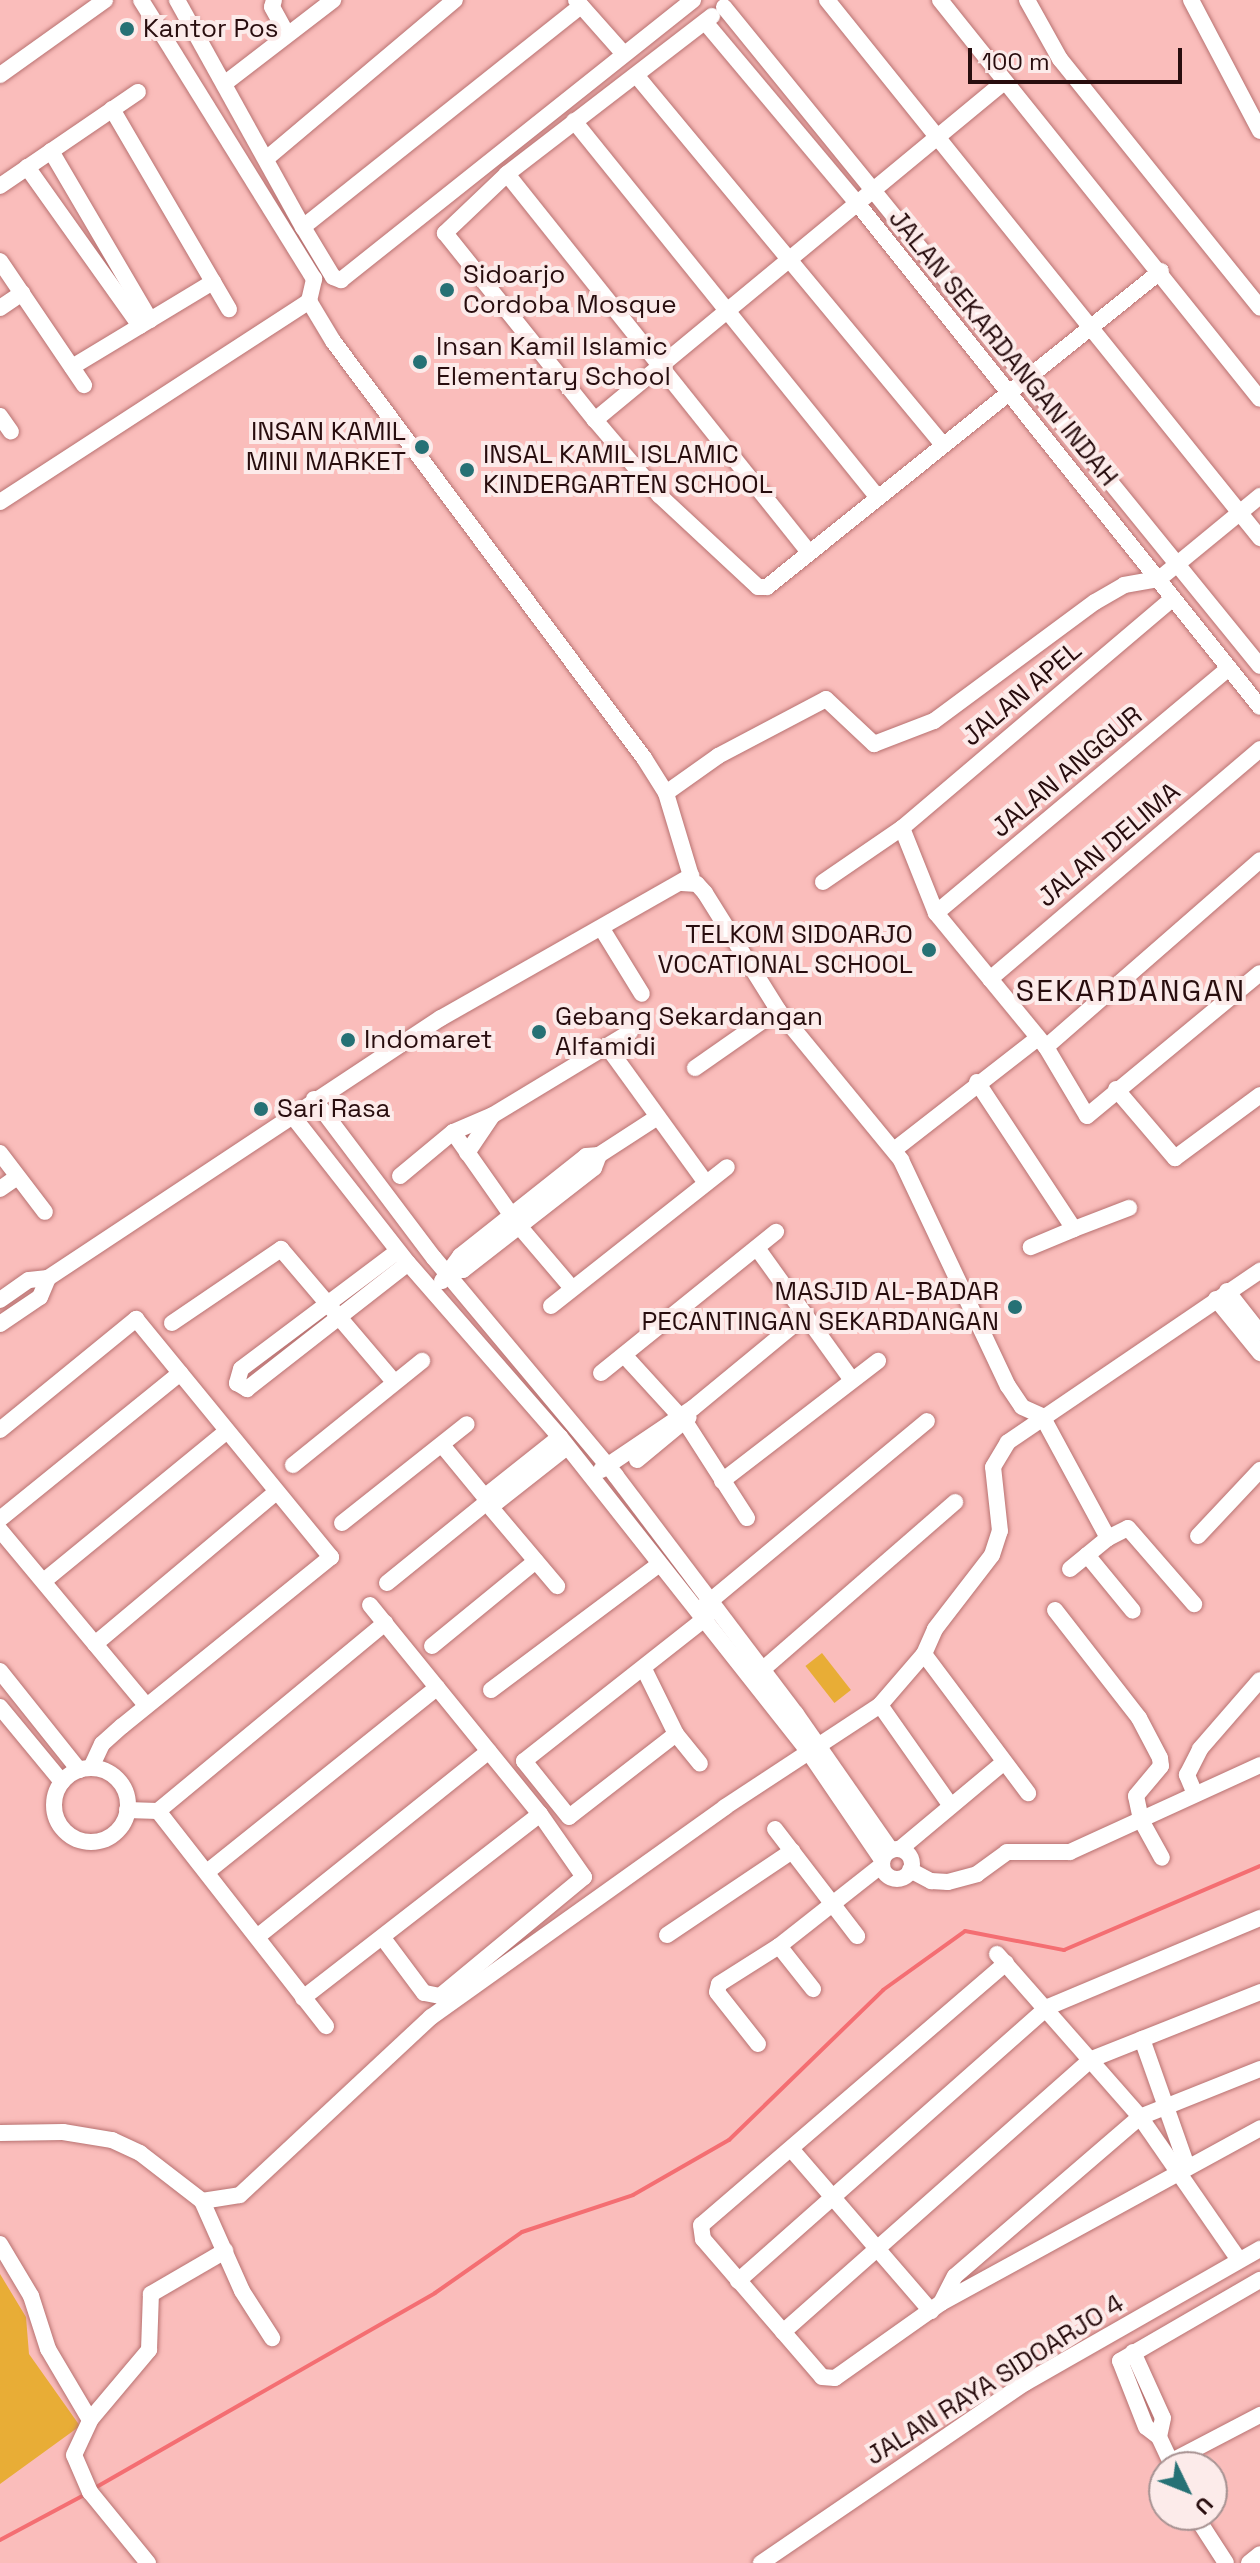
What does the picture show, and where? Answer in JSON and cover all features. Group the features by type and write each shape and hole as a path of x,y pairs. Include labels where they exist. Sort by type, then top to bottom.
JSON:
{"street":[{"path":"0,75 105,0"},
{"path":"0,1300 29,1280 48,1278 314,1099 499,984 682,883 691,869 666,793 631,738 333,341 309,301 314,279 141,0"},
{"path":"177,0 303,227 333,277 341,280 624,54 682,3"},
{"path":"274,0 272,7 287,34"},
{"path":"224,84 333,0"},
{"path":"266,159 455,0"},
{"path":"827,0 1260,538"},
{"path":"940,0 1161,271 1260,399"},
{"path":"1027,0 1060,59 1260,308"},
{"path":"1191,0 1260,131"},
{"path":"303,227 578,3 624,54"},
{"path":"728,4 507,174 445,233 659,495 758,587 767,587 1023,378 1161,271"},
{"name":"JALAN SEKARDANGAN INDAH","path":"728,4 1023,378 1260,666"},
{"name":"JALAN SEKARDANGAN INDAH","path":"705,22 857,203 1006,394 1260,707"},
{"path":"636,75 942,443"},
{"path":"595,420 1004,82"},
{"path":"0,186 138,92"},
{"path":"112,109 229,309"},
{"path":"574,121 878,498"},
{"path":"51,151 145,323"},
{"path":"27,167 145,323"},
{"path":"507,174 658,368 809,552"},
{"path":"0,261 6,282 22,293 84,385"},
{"path":"72,367 213,282"},
{"path":"0,308 22,293"},
{"path":"0,502 309,301"},
{"path":"0,416 11,432"},
{"path":"666,793 718,756 826,699 864,739 887,743 934,721 1095,602 1124,585 1159,579 1260,496"},
{"name":"JALAN APEL","path":"823,882 902,828 1173,598"},
{"name":"JALAN ANGGUR","path":"936,913 1229,668"},
{"path":"1245,687 1260,676"},
{"name":"JALAN DELIMA","path":"990,979 1260,749"},
{"path":"902,828 936,913 1042,1042 1087,1116 1260,973"},
{"path":"894,1150 977,1082 1042,1042 1260,860"},
{"path":"682,883 697,884 705,893 778,1010 894,1150 924,1201 1008,1386 1022,1407 1042,1416 1108,1538"},
{"path":"602,929 642,994"},
{"path":"695,1068 778,1010"},
{"path":"400,1176 453,1132 493,1115 609,1049 630,1032"},
{"path":"609,1049 706,1183"},
{"path":"977,1082 1074,1229"},
{"path":"1116,1089 1175,1158 1260,1095"},
{"path":"314,1099 434,1258 452,1272 612,1472 762,1670 889,1856 894,1879 910,1870"},
{"path":"291,1114 430,1290 564,1442 698,1617 815,1751"},
{"path":"467,1153 493,1115"},
{"path":"430,1290 452,1272 460,1256 492,1240 543,1198 594,1168 599,1155 656,1118"},
{"path":"453,1132 515,1221 571,1287"},
{"path":"0,1153 16,1178 45,1212"},
{"path":"333,1167 352,1153"},
{"path":"551,1306 571,1287 727,1167"},
{"path":"0,1189 16,1178"},
{"path":"1031,1247 1129,1208"},
{"path":"601,1373 776,1232"},
{"path":"757,1248 851,1379"},
{"path":"172,1323 281,1249 394,1382"},
{"path":"334,1312 247,1389 237,1383 241,1369 408,1263 434,1258"},
{"path":"202,2201 240,2195 393,2047 611,1888 880,1705 924,1654 935,1629 992,1555 1000,1531 993,1484 1000,1453 1042,1416 1260,1271"},
{"path":"0,1324 40,1297 48,1278"},
{"path":"1222,1295 1260,1333"},
{"path":"1222,1295 1260,1353"},
{"path":"593,1479 612,1472 806,1315"},
{"path":"0,1430 136,1319 331,1557 146,1705 102,1744 85,1769 62,1782 54,1811 74,1838 108,1838 127,1810 122,1786 103,1770 85,1769 0,1671"},
{"path":"624,1355 686,1415 722,1481 747,1518"},
{"path":"293,1465 422,1361"},
{"path":"722,1481 878,1361"},
{"path":"0,1519 180,1373"},
{"path":"676,1734 569,1817 524,1761 644,1669 698,1617 927,1421"},
{"path":"342,1523 467,1424"},
{"path":"45,1580 226,1432"},
{"path":"387,1583 564,1442"},
{"path":"442,1445 557,1586"},
{"path":"1198,1536 1260,1470"},
{"path":"95,1644 276,1492"},
{"path":"762,1670 955,1502"},
{"path":"1070,1569 1108,1538 1128,1528 1194,1604"},
{"path":"0,1530 45,1580 146,1705"},
{"path":"1087,1555 1133,1611"},
{"path":"432,1646 536,1561"},
{"path":"491,1690 658,1565"},
{"path":"370,1605 540,1814 584,1877 533,1923 440,1996 430,1997 383,1938"},
{"path":"1055,1610 1139,1718 1160,1758 1161,1766 1136,1796 1141,1820 1162,1858"},
{"path":"127,1810 158,1811 385,1623"},
{"path":"924,1654 1028,1793"},
{"path":"644,1669 676,1734 700,1764"},
{"path":"1202,1791 1192,1766 1200,1749 1260,1680"},
{"path":"207,1872 437,1688"},
{"path":"880,1705 951,1806"},
{"path":"0,1707 62,1782"},
{"path":"257,1937 489,1751"},
{"path":"758,2044 717,1988 779,1946 1003,1763"},
{"path":"910,1870 931,1881 964,1880 1007,1852 1070,1852 1260,1765"},
{"path":"158,1811 326,2026"},
{"path":"303,1998 540,1814"},
{"path":"775,1829 857,1936"},
{"path":"667,1935 792,1851"},
{"path":"889,1856 910,1857 910,1870"},
{"path":"738,2281 1048,2007 1260,1918"},
{"path":"779,1946 813,1989"},
{"path":"1239,2260 1183,2168 1048,2007 1002,1959 792,2150 701,2225 703,2239 822,2377 835,2378 936,2307 1183,2168 1260,2128"},
{"path":"783,2332 1092,2059 1260,1992"},
{"path":"1142,2039 1166,2106 1183,2168"},
{"path":"936,2307 955,2276 1140,2117 1260,2069"},
{"path":"0,2133 63,2132 112,2140 140,2153 202,2201 242,2291 272,2338"},
{"path":"792,2150 832,2200 936,2307"},
{"path":"0,2244 31,2296 48,2349 90,2420"},
{"name":"JALAN RAYA SIDOARJO 4","path":"761,2563 1025,2383 1260,2249"},
{"path":"148,2563 90,2492 76,2467 74,2455 90,2420 149,2350 151,2294 225,2251"},
{"path":"1165,2451 1159,2437 1146,2427 1119,2367 1121,2359 1260,2280"},
{"path":"1171,2300 1181,2324"},
{"path":"1195,2451 1260,2415"},
{"path":"1205,2531 1226,2563"},
{"path":"1249,2563 1260,2554"}],"shaded area":[{"path":"822,1653 851,1690 834,1703 805,1666"},
{"path":"0,2274 26,2317 29,2354 80,2426 0,2484"}],"waterway":[{"path":"93,2489 435,2293 522,2232 633,2195 729,2140 883,1990 965,1931 1064,1950 1260,1866"},
{"path":"0,2540 86,2494"}],"place":[{"name":"Kantor Pos","path":"127,29"},
{"name":"Sidoarjo Cordoba Mosque","path":"447,290"},
{"name":"Insan Kamil Islamic Elementary School","path":"420,362"},
{"name":"INSAN KAMIL MINI MARKET","path":"422,447"},
{"name":"INSAL KAMIL ISLAMIC KINDERGARTEN SCHOOL","path":"467,470"},
{"name":"TELKOM SIDOARJO VOCATIONAL SCHOOL","path":"929,950"},
{"name":"Gebang Sekardangan Alfamidi","path":"539,1032"},
{"name":"Indomaret","path":"348,1040"},
{"name":"Sari Rasa","path":"261,1109"},
{"name":"MASJID AL-BADAR PECANTINGAN SEKARDANGAN","path":"1015,1307"}],"district":[{"name":"SEKARDANGAN","path":"1131,991"}]}
